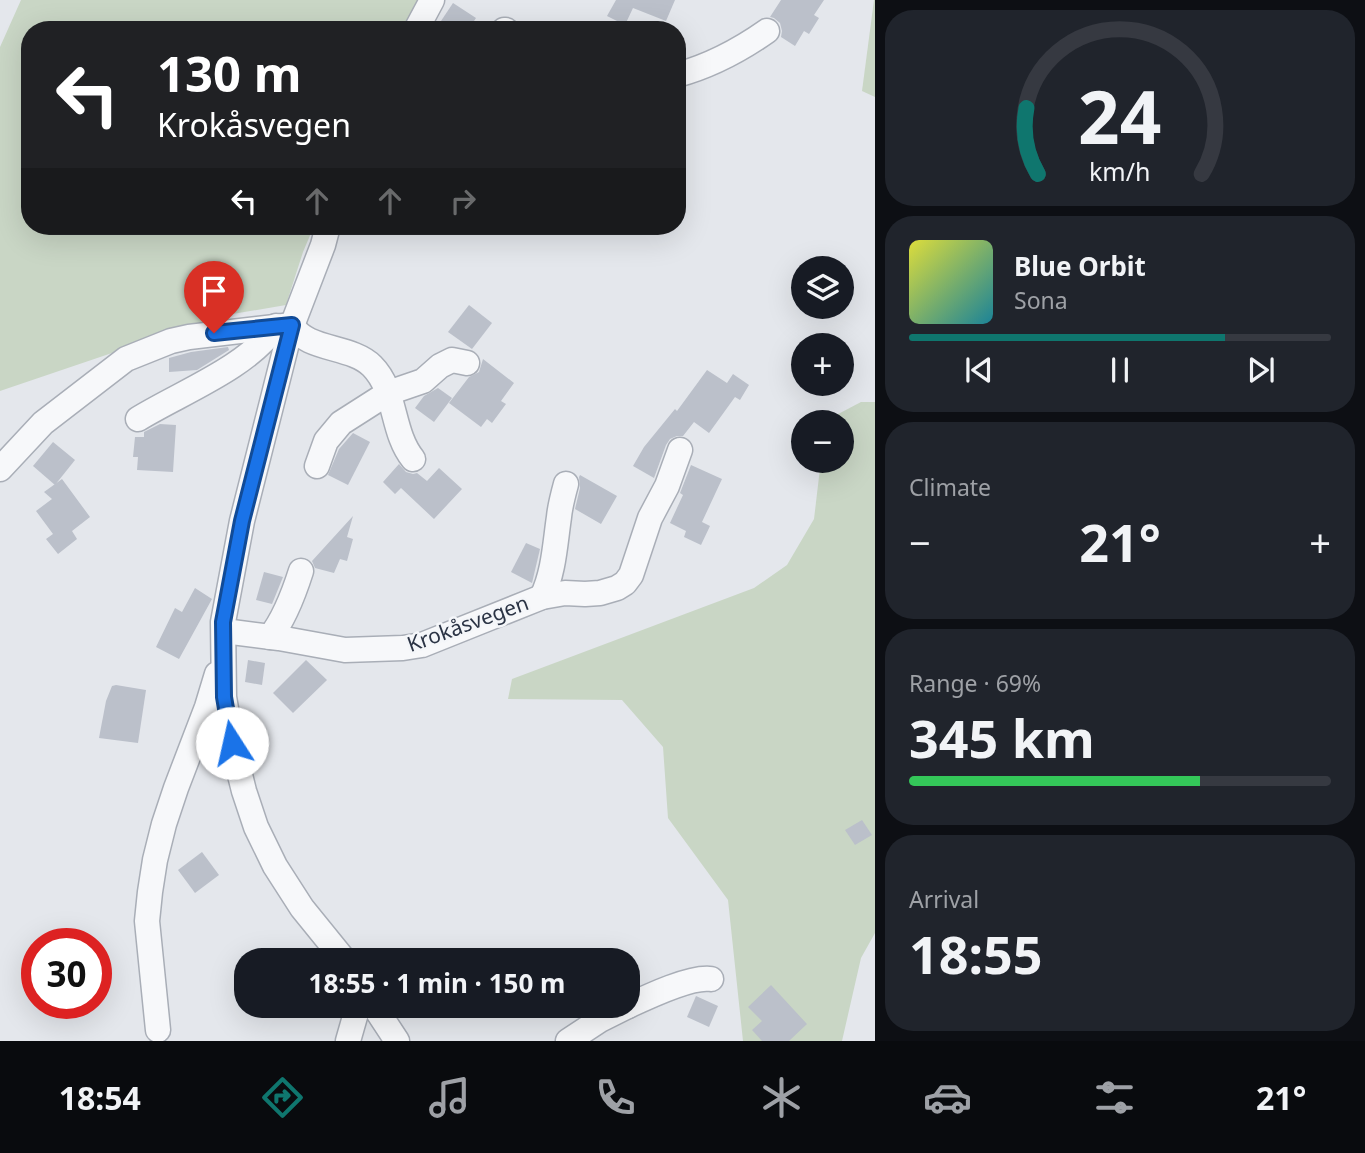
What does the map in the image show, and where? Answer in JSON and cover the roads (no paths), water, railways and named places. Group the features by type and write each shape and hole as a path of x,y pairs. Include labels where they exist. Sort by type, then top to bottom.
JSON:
{"street":[{"path":"421,21 432,0"},
{"path":"686,72 749,44 767,31"},
{"path":"324,235 284,326 242,521 223,622 223,642 224,697 232,743 256,827 275,866 295,898 335,948"},
{"path":"138,419 233,366 284,326"},
{"path":"0,468 43,423 126,359 189,337 284,326 306,339 358,356 371,365 379,374 388,393 400,436 414,459"},
{"path":"317,466 326,441 341,423 388,393 423,381 440,366 452,360 467,363"},
{"name":"Krokåsvegen","path":"223,642 270,637 345,650 403,648 422,645 542,597 565,593 600,593 617,588 631,575 650,518 667,486 680,450"},
{"name":"Krokåsvegen","path":"542,597 555,556 559,514 566,484"},
{"path":"270,637 294,593 300,570"},
{"path":"158,1030 147,921 155,860 176,788 207,707 223,642"},
{"path":"640,1001 699,979 712,979"},
{"path":"348,1041 355,1018"},
{"path":"382,1018 397,1041"},
{"path":"568,1041 604,1018"}]}
